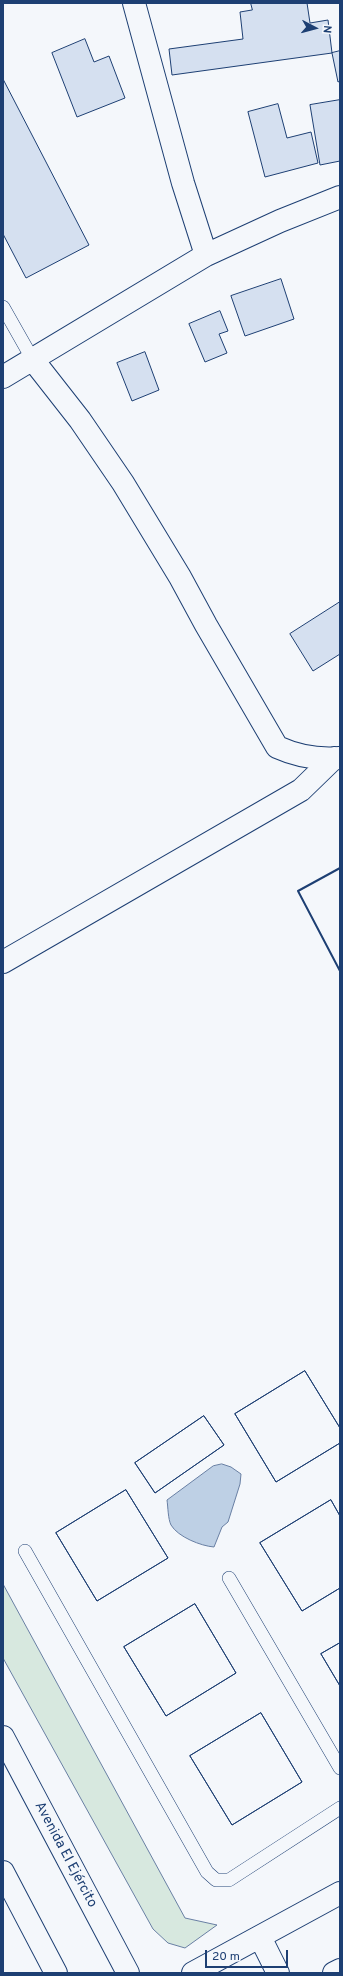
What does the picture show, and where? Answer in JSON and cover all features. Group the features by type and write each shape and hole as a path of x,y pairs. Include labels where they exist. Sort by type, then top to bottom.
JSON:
{"street":[{"path":"134,3 183,183 206,255"},
{"path":"3,377 206,255 280,221 340,197"},
{"path":"33,360 80,420 128,490 176,570 206,626 276,747 294,755 337,758"},
{"path":"3,962 301,790 337,758"},
{"name":"Avenida El Ejército","path":"3,1737 128,1973"},
{"path":"3,1872 56,1973"},
{"path":"193,1973 340,1893"},
{"path":"260,1937 278,1973"},
{"path":"334,1973 340,1970"}],"lane":[{"path":"3,307 33,360"},
{"path":"25,1551 207,1872 216,1880 229,1880 340,1808"},
{"path":"229,1578 340,1768"}],"shaded area":[{"path":"3,1584 185,1918 217,1925 185,1948 168,1943 153,1929 3,1658"}],"water":[{"path":"222,1464 231,1467 241,1474 240,1484 228,1522 222,1527 214,1547 190,1540 174,1529 169,1520 167,1500 213,1466"}],"building":[{"path":"251,3 307,3 310,23 328,20 332,53 172,75 169,49 243,39 240,12 252,10"},
{"path":"85,39 94,62 109,56 125,98 77,117 52,53"},
{"path":"340,51 340,81 338,82 332,53"},
{"path":"3,79 89,245 26,278 3,234"},
{"path":"340,100 340,161 320,165 310,105"},
{"path":"278,104 287,138 311,132 318,163 265,177 248,112"},
{"path":"281,279 294,319 245,336 231,296"},
{"path":"220,311 228,331 219,334 227,353 205,362 189,324"},
{"path":"145,352 159,390 132,401 117,363"},
{"path":"340,602 340,654 313,671 290,634"},
{"path":"305,1371 340,1428 340,1443 276,1482 235,1414"},
{"path":"305,1371 340,1428 340,1443 276,1482 235,1414"},
{"path":"204,1416 224,1445 155,1493 135,1463"},
{"path":"204,1416 224,1445 155,1493 135,1463"},
{"path":"126,1490 168,1558 97,1601 56,1533"},
{"path":"126,1490 168,1558 97,1601 56,1533"},
{"path":"331,1500 340,1516 340,1588 302,1611 260,1543"},
{"path":"331,1500 340,1516 340,1588 302,1611 260,1543"},
{"path":"195,1604 236,1673 166,1716 124,1647"},
{"path":"195,1604 236,1673 166,1716 124,1647"},
{"path":"340,1643 340,1686 321,1654"},
{"path":"340,1643 340,1686 321,1654"},
{"path":"261,1713 302,1782 232,1825 190,1756"},
{"path":"261,1713 302,1782 232,1825 190,1756"}],"wall":[{"path":"340,868 298,891 340,971"}]}
